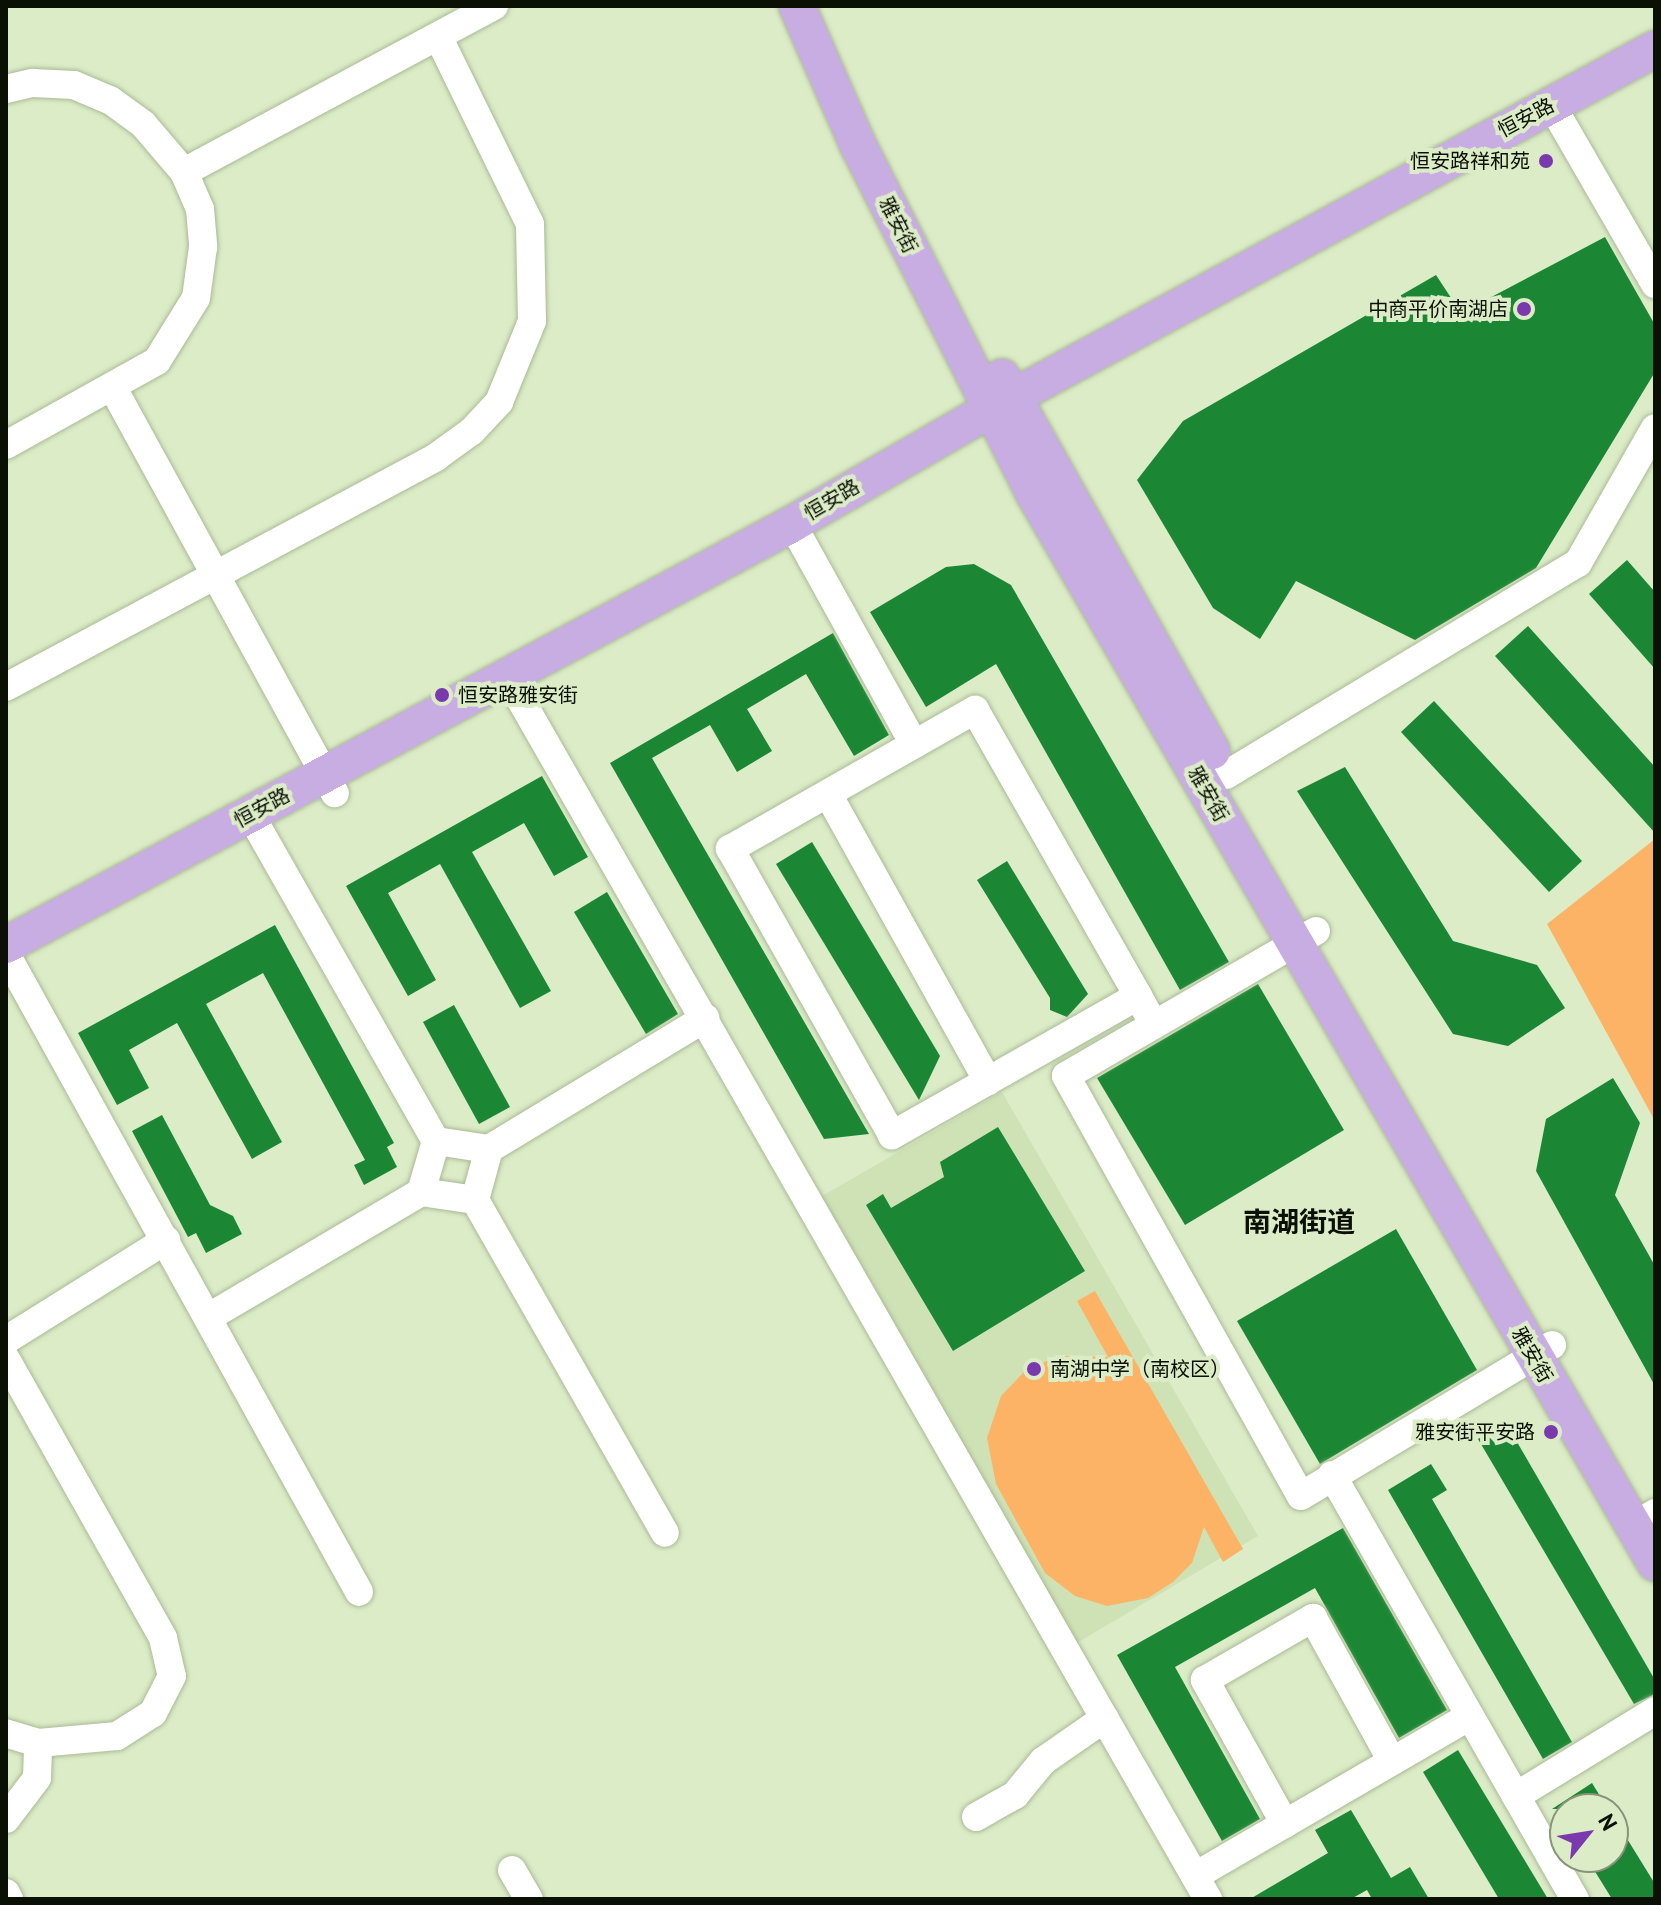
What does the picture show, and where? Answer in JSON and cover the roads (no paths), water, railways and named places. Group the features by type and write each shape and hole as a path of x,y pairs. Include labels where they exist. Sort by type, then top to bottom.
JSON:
{"main road":[{"name":"雅安街","path":"797,6 858,145 1007,414 1542,1350 1655,1563"},
{"name":"雅安街","path":"820,6 1007,414 1226,775 1305,937"},
{"name":"恒安路","path":"8,958 797,533 1007,414 1556,114 1655,49"},
{"name":"恒安路","path":"1556,114 1655,76"},
{"name":"雅安街","path":"1542,1350 1653,1518"}],"street":[{"path":"184,172 494,6"},
{"path":"6,687 448,449 499,402 520,359 532,321 530,224 439,38"},
{"path":"6,89 33,83 74,85 110,100 143,124 184,172 200,209 203,247 196,298 157,361 6,445"},
{"path":"1556,114 1655,284"},
{"path":"113,388 330,783"},
{"path":"1226,775 1578,563 1655,428"},
{"path":"797,533 914,744"},
{"path":"513,685 1202,1888 1285,1824 1470,1716"},
{"path":"1138,996 892,1135 730,849 975,710 1138,996 1154,1025"},
{"path":"828,794 988,1081"},
{"path":"256,824 436,1141 421,1192"},
{"path":"1305,937 1066,1076 1301,1496 1542,1350"},
{"path":"8,958 359,1592"},
{"path":"436,1141 489,1149 705,1018"},
{"path":"489,1149 475,1200 665,1533"},
{"path":"209,1317 421,1192 475,1200"},
{"path":"6,1340 166,1240"},
{"path":"6,1359 163,1638 172,1676 153,1713 117,1736 38,1743 6,1733"},
{"path":"1332,1475 1575,1899"},
{"path":"1285,1824 1205,1680 1218,1672 1313,1618 1392,1761"},
{"path":"1516,1796 1655,1711"},
{"path":"976,1817 1015,1795 1043,1761 1105,1718"},
{"path":"6,1819 37,1778 38,1743"},
{"path":"512,1870 529,1899"},
{"path":"6,1893 9,1899"}],"place":[{"name":"恒安路祥和苑","path":"1546,161"},
{"name":"中商平价南湖店","path":"1524,309"},
{"name":"恒安路雅安街","path":"442,695"},
{"name":"南湖中学（南校区）","path":"1034,1369"},
{"name":"雅安街平安路","path":"1551,1432"}],"district":[{"name":"南湖街道","path":"1299,1222"}]}
